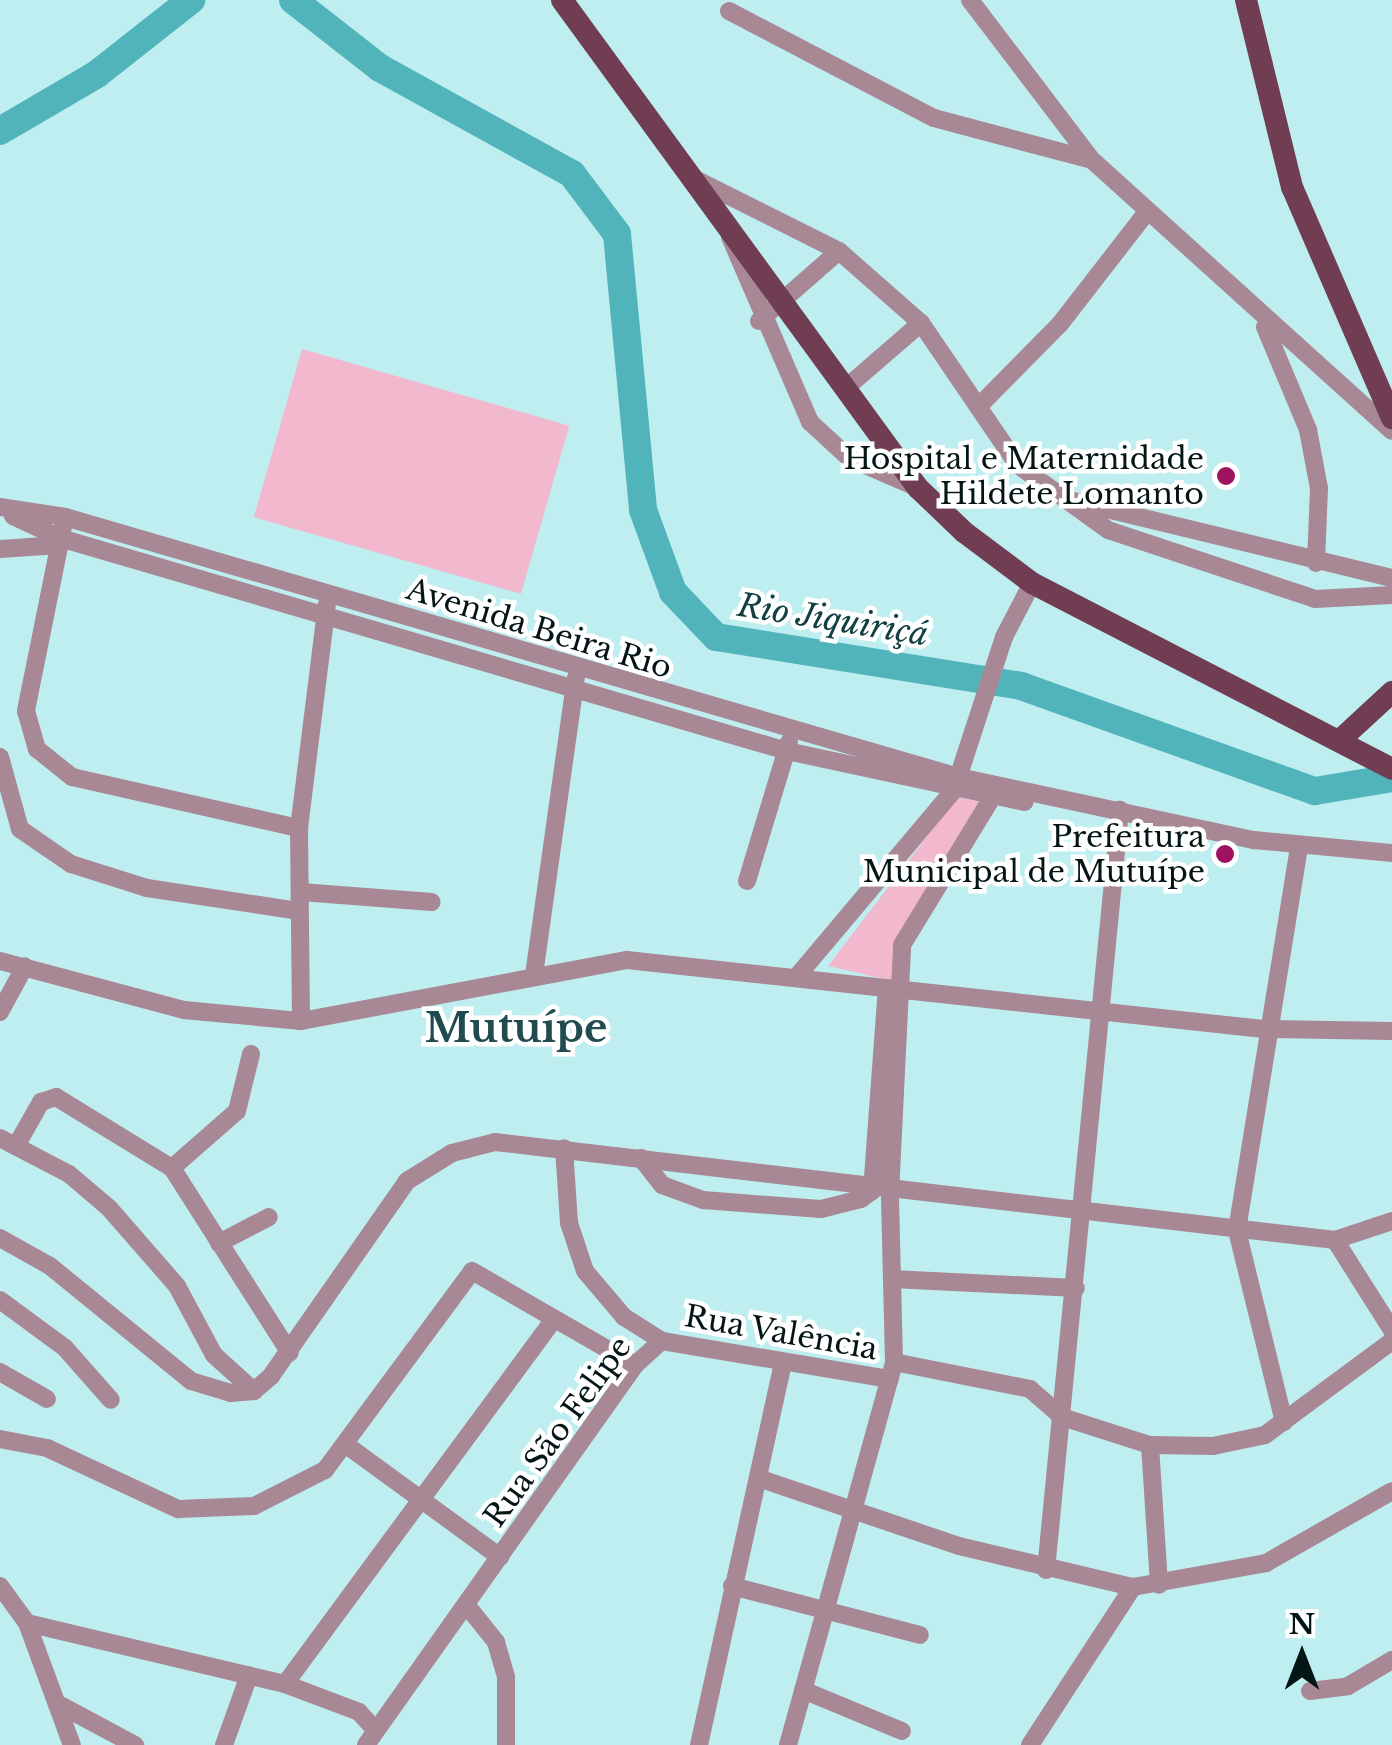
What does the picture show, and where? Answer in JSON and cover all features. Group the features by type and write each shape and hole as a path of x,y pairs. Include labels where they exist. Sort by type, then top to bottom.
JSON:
{"main road":[{"path":"562,0 787,302 918,488 1032,583 1392,769"},
{"path":"1246,0 1292,187 1392,418"},
{"path":"1343,742 1392,692"}],"street":[{"path":"973,2 1092,160 1263,322 1392,431"},
{"path":"729,12 934,118 1092,160"},
{"path":"695,179 839,251 921,322 982,403 1018,465 1054,498 1218,574 1314,598 1392,595"},
{"path":"982,403 1060,324 1146,212"},
{"path":"724,218 759,321 827,445 918,488"},
{"path":"759,321 787,302 839,251"},
{"path":"847,388 921,322"},
{"path":"1263,322 1308,430 1318,488 1316,563"},
{"path":"1054,498 1392,578"},
{"path":"0,509 60,541"},
{"name":"Avenida Beira Rio","path":"0,509 65,517 576,681 789,742 996,792 1120,810 1300,847 1392,853"},
{"path":"65,517 26,712 37,749 72,776 299,828"},
{"path":"0,549 60,541"},
{"name":"Avenida Beira Rio","path":"60,541 327,601"},
{"path":"799,974 956,783 1004,637 1032,583"},
{"path":"301,1022 299,828 327,601"},
{"path":"534,974 576,681"},
{"path":"747,881 789,742"},
{"path":"0,757 20,829"},
{"path":"788,1745 823,1612 861,1506 892,1371 892,1279 881,1192 895,989 902,945 996,792"},
{"path":"1046,1570 1120,810"},
{"path":"0,815 106,877 300,901 432,902"},
{"path":"1284,1422 1237,1230 1263,1029 1300,847"},
{"path":"1372,852 1392,872"},
{"path":"0,960 201,1014 301,1022 415,1006 534,974 627,960 799,974 895,989 1263,1029 1392,1031"},
{"path":"0,1012 25,966"},
{"path":"172,1168 237,1111 251,1054"},
{"path":"254,1391 214,1355 178,1286 134,1233 68,1174 8,1142 41,1102 56,1096 172,1168 290,1353"},
{"path":"254,1391 290,1353 407,1181 480,1145 564,1148 881,1192 1336,1240 1392,1221"},
{"name":"Rua São Felipe","path":"370,1738 468,1607 635,1364 662,1341 624,1317 584,1271 569,1223 564,1148"},
{"path":"641,1158 662,1185 740,1206 836,1208 881,1192"},
{"path":"219,1243 269,1217"},
{"path":"0,1238 50,1266 191,1381 254,1391"},
{"path":"1336,1240 1392,1330"},
{"path":"0,1439 47,1448 178,1509 222,1514 325,1470 472,1272 635,1364"},
{"path":"892,1279 1076,1288"},
{"path":"0,1300 64,1348 111,1400"},
{"path":"285,1684 415,1501 554,1319"},
{"name":"Rua Valência","path":"662,1341 783,1364 892,1371 1030,1389 1062,1417 1150,1445 1247,1442 1284,1422 1392,1341"},
{"path":"699,1745 732,1586 761,1479 783,1364"},
{"path":"0,1372 47,1399"},
{"path":"346,1444 415,1501 500,1557"},
{"path":"1150,1445 1158,1586"},
{"path":"761,1479 861,1506 1046,1570 1133,1587 1158,1586 1266,1563 1392,1491"},
{"path":"0,1586 28,1623 62,1706 72,1745"},
{"path":"732,1586 920,1635"},
{"path":"1030,1745 1133,1587"},
{"path":"468,1607 496,1642 506,1677 506,1745"},
{"path":"28,1623 285,1684 347,1706 370,1738"},
{"path":"1310,1691 1348,1686 1392,1660"},
{"path":"224,1745 249,1676"},
{"path":"803,1690 902,1730"},
{"path":"62,1706 135,1745"}],"shaded area":[{"path":"302,349 569,426 521,594 254,517"},
{"path":"957,797 985,803 893,981 828,966"}],"waterway":[{"name":"Rio Jiquiriçá","path":"0,131 97,74 191,0"},
{"name":"Rio Jiquiriçá","path":"293,0 380,68 572,174 617,234 643,510 673,592 716,637 1021,686 1315,791 1392,778"}],"place":[{"name":"Hospital e Maternidade Hildete Lomanto","path":"1226,476"},
{"name":"Prefeitura Municipal de Mutuípe","path":"1225,854"}],"district":[{"name":"Mutuípe","path":"516,1028"}]}
